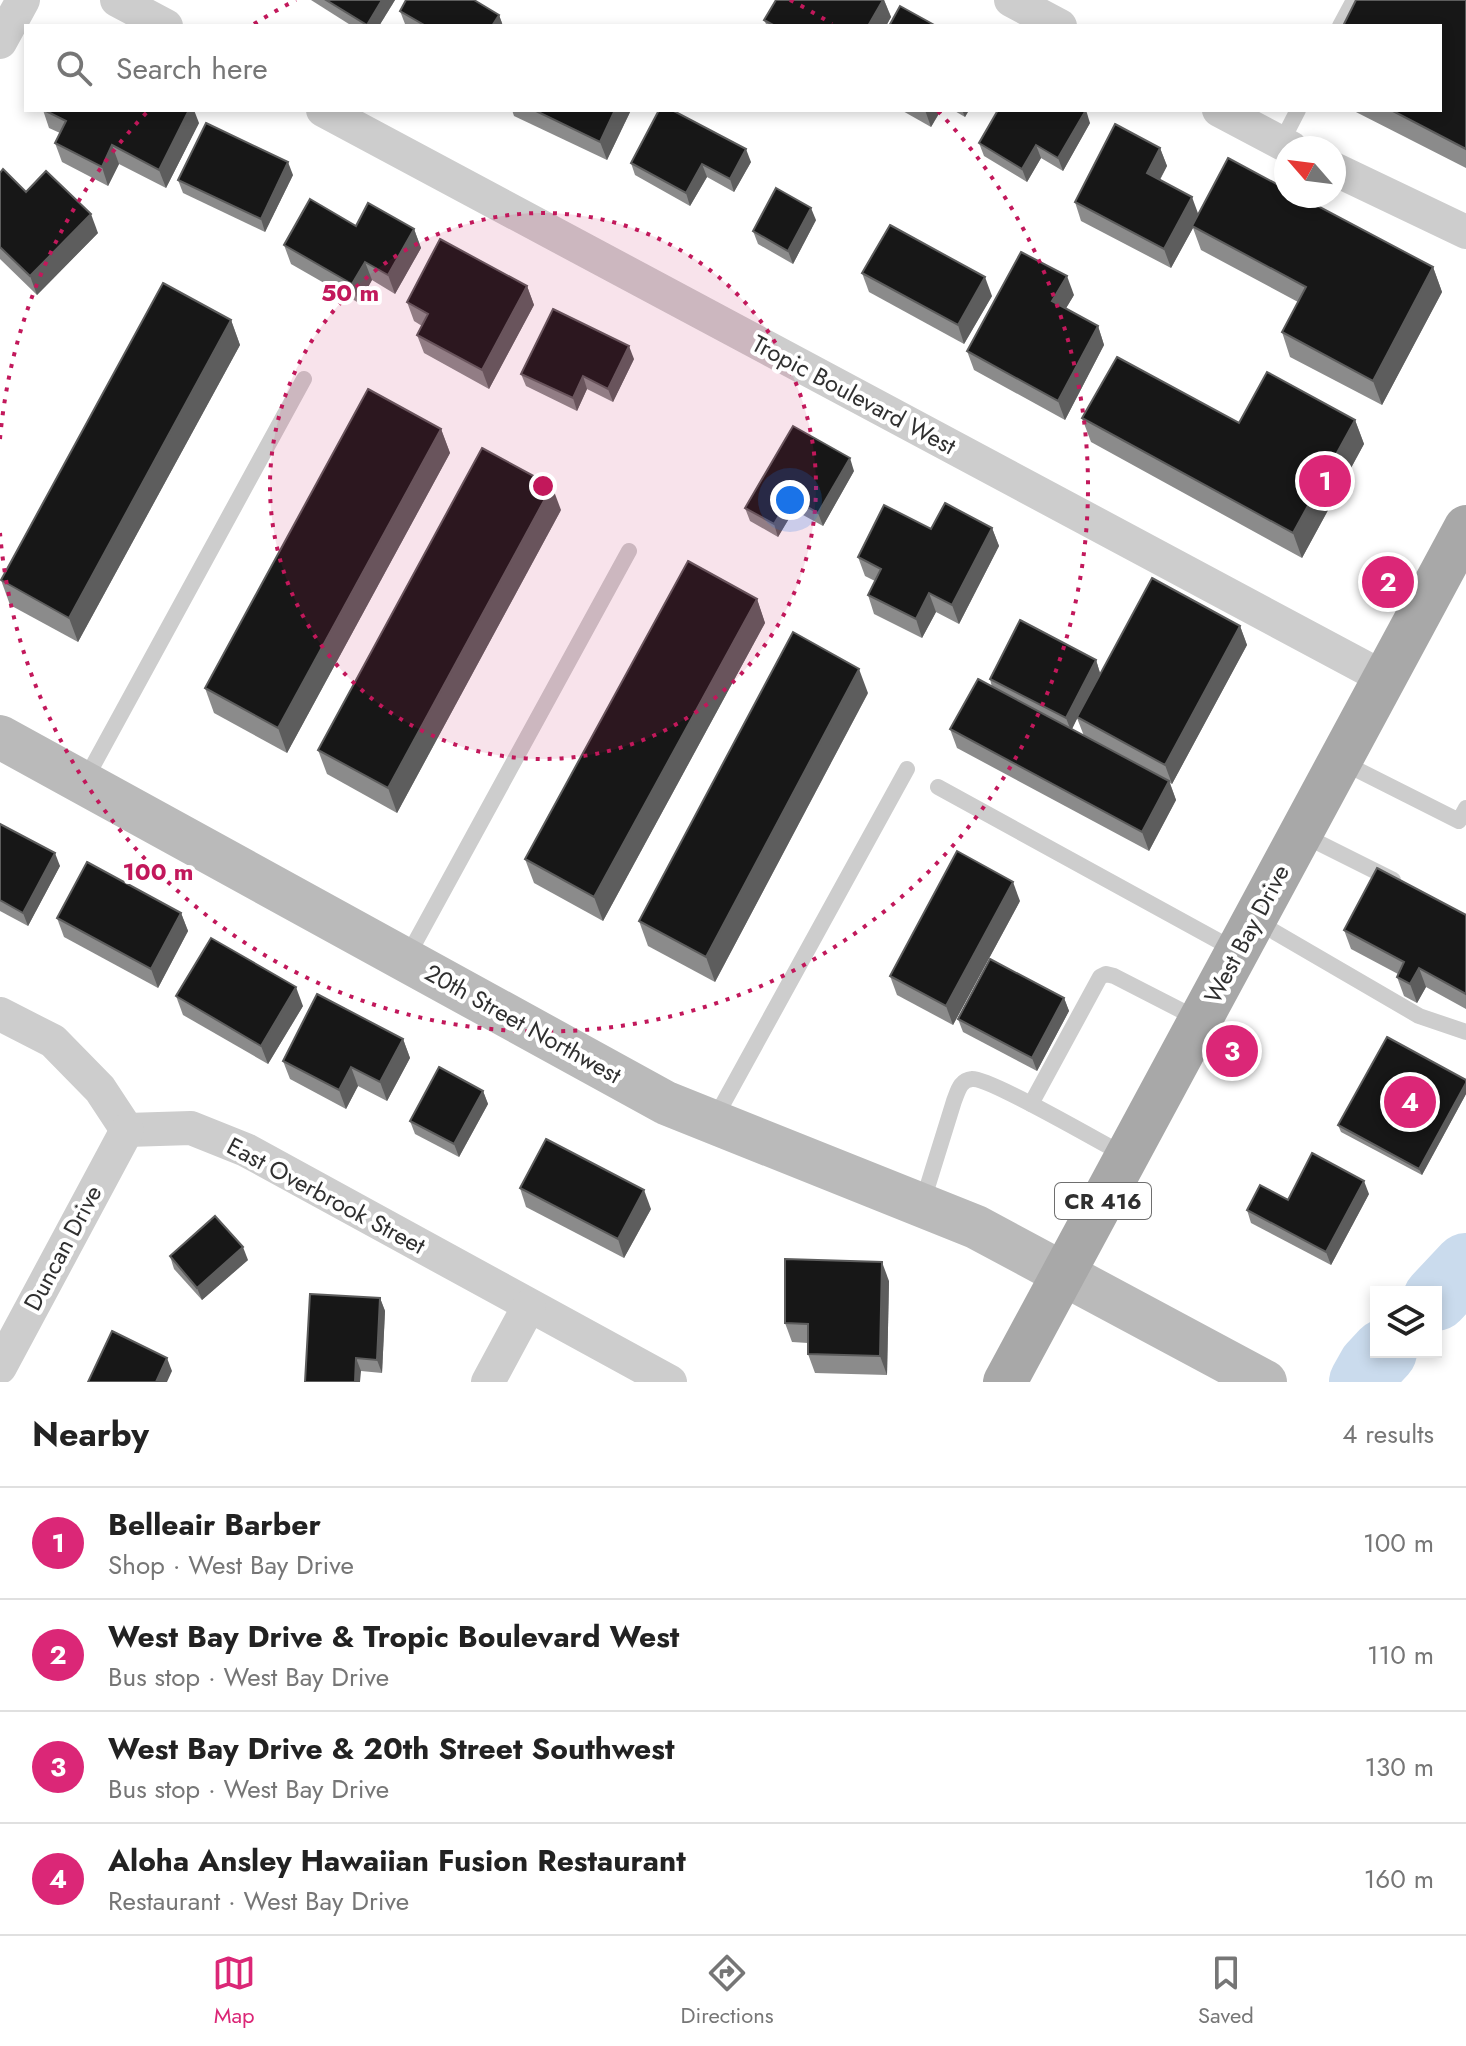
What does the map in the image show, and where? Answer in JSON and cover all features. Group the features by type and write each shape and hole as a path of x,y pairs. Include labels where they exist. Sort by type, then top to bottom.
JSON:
{"main road":[{"name":"West Bay Drive","path":"1005,1382 1466,527"}],"street":[{"path":"0,42 23,0"},
{"path":"117,0 162,24"},
{"path":"1011,0 1056,24"},
{"name":"Tropic Boulevard West","path":"327,112 1386,679"},
{"path":"1223,112 1274,140"},
{"path":"1346,175 1466,232"},
{"name":"20th Street Northwest","path":"0,737 666,1103 976,1227 1265,1382"},
{"path":"0,1014 53,1041 100,1089 127,1130"},
{"name":"East Overbrook Street","path":"127,1130 191,1128 246,1150 670,1382"},
{"name":"Duncan Drive","path":"0,1367 127,1130"},
{"path":"488,1382 529,1306"}],"lane":[{"path":"1341,24 1354,0"},
{"path":"1289,136 1297,112"},
{"path":"83,783 304,379"},
{"path":"406,960 629,551"},
{"path":"1341,761 1459,821 1466,808"},
{"path":"713,1122 907,769"},
{"path":"938,787 1246,936 1419,1016 1466,1032"},
{"path":"1301,835 1402,884"},
{"path":"1031,1104 1100,977 1106,974 1200,1020"},
{"path":"921,1206 960,1085 968,1079 978,1079 1031,1104 1127,1157"}],"building":[{"path":"326,0 382,0 365,24"},
{"path":"406,0 474,0 499,15 493,24 423,24 400,11"},
{"path":"776,0 883,0 869,24 771,24 764,20"},
{"path":"1356,0 1466,0 1466,149 1395,112 1442,112 1442,24 1344,24"},
{"path":"900,6 932,24 890,24"},
{"path":"48,112 188,112 159,170 112,145 102,167 55,143 66,121"},
{"path":"538,112 614,112 600,142"},
{"path":"658,112 676,112 746,149 730,179 702,164 686,193 631,163"},
{"path":"997,112 1085,112 1058,158 1036,145 1022,169 979,143"},
{"path":"206,123 288,162 261,219 178,180"},
{"path":"1115,124 1160,148 1147,173 1192,197 1164,249 1075,202"},
{"path":"1228,158 1274,183 1274,208 1322,208 1433,267 1373,381 1282,332 1306,287 1192,226"},
{"path":"3,169 26,192 46,171 91,214 30,276 0,247 0,173"},
{"path":"776,188 811,208 788,251 753,231"},
{"path":"310,199 356,226 368,203 414,229 388,275 365,262 352,284 284,245"},
{"path":"890,225 985,277 958,325 862,273"},
{"path":"440,239 527,286 482,370 417,335 428,314 407,302"},
{"path":"1021,252 1067,276 1052,301 1098,326 1058,401 967,351"},
{"path":"163,283 231,320 69,618 1,580"},
{"path":"553,309 629,346 608,389 583,376 573,398 521,374"},
{"path":"1117,357 1239,423 1267,372 1355,420 1293,533 1082,418"},
{"path":"368,389 441,429 278,728 205,688"},
{"path":"793,426 850,458 818,513 790,497 774,524 745,508"},
{"path":"482,448 552,486 388,788 318,750"},
{"path":"945,503 992,528 952,605 929,593 916,619 868,595 881,569 858,557 884,505 931,529"},
{"path":"688,561 757,599 594,897 525,859"},
{"path":"1152,578 1240,626 1165,765 1077,717"},
{"path":"1020,620 1096,660 1066,718 990,679"},
{"path":"793,632 859,669 706,957 639,921"},
{"path":"978,679 1169,781 1142,832 950,729"},
{"path":"0,824 55,853 23,913 0,900"},
{"path":"957,851 1013,882 946,1006 890,976"},
{"path":"87,862 181,913 151,969 57,918"},
{"path":"1377,868 1466,915 1466,994 1419,968 1410,984 1397,977 1404,962 1344,930"},
{"path":"211,938 296,987 261,1046 176,996"},
{"path":"990,959 1064,998 1032,1058 958,1019"},
{"path":"317,994 403,1039 380,1082 351,1067 339,1090 283,1061"},
{"path":"1387,1037 1466,1080 1419,1169 1338,1125"},
{"path":"439,1067 483,1091 454,1144 410,1121"},
{"path":"546,1139 644,1190 618,1239 520,1188"},
{"path":"1312,1153 1364,1181 1326,1252 1247,1210 1260,1185 1288,1200"},
{"path":"215,1216 243,1247 197,1288 170,1256"},
{"path":"785,1259 882,1262 880,1356 808,1354 808,1324 785,1323"},
{"path":"310,1294 380,1298 377,1360 356,1358 355,1382 305,1382"},
{"path":"112,1331 167,1358 156,1382 88,1382"}],"waterway":[{"path":"1442,1292 1466,1266"},
{"path":"1362,1382 1378,1358"}],"place":[{"name":"Belleair Barber","path":"1325,481"},
{"name":"West Bay Drive & Tropic Boulevard West","path":"1388,582"},
{"name":"West Bay Drive & 20th Street Southwest","path":"1232,1051"},
{"name":"Aloha Ansley Hawaiian Fusion Restaurant","path":"1410,1102"}]}
